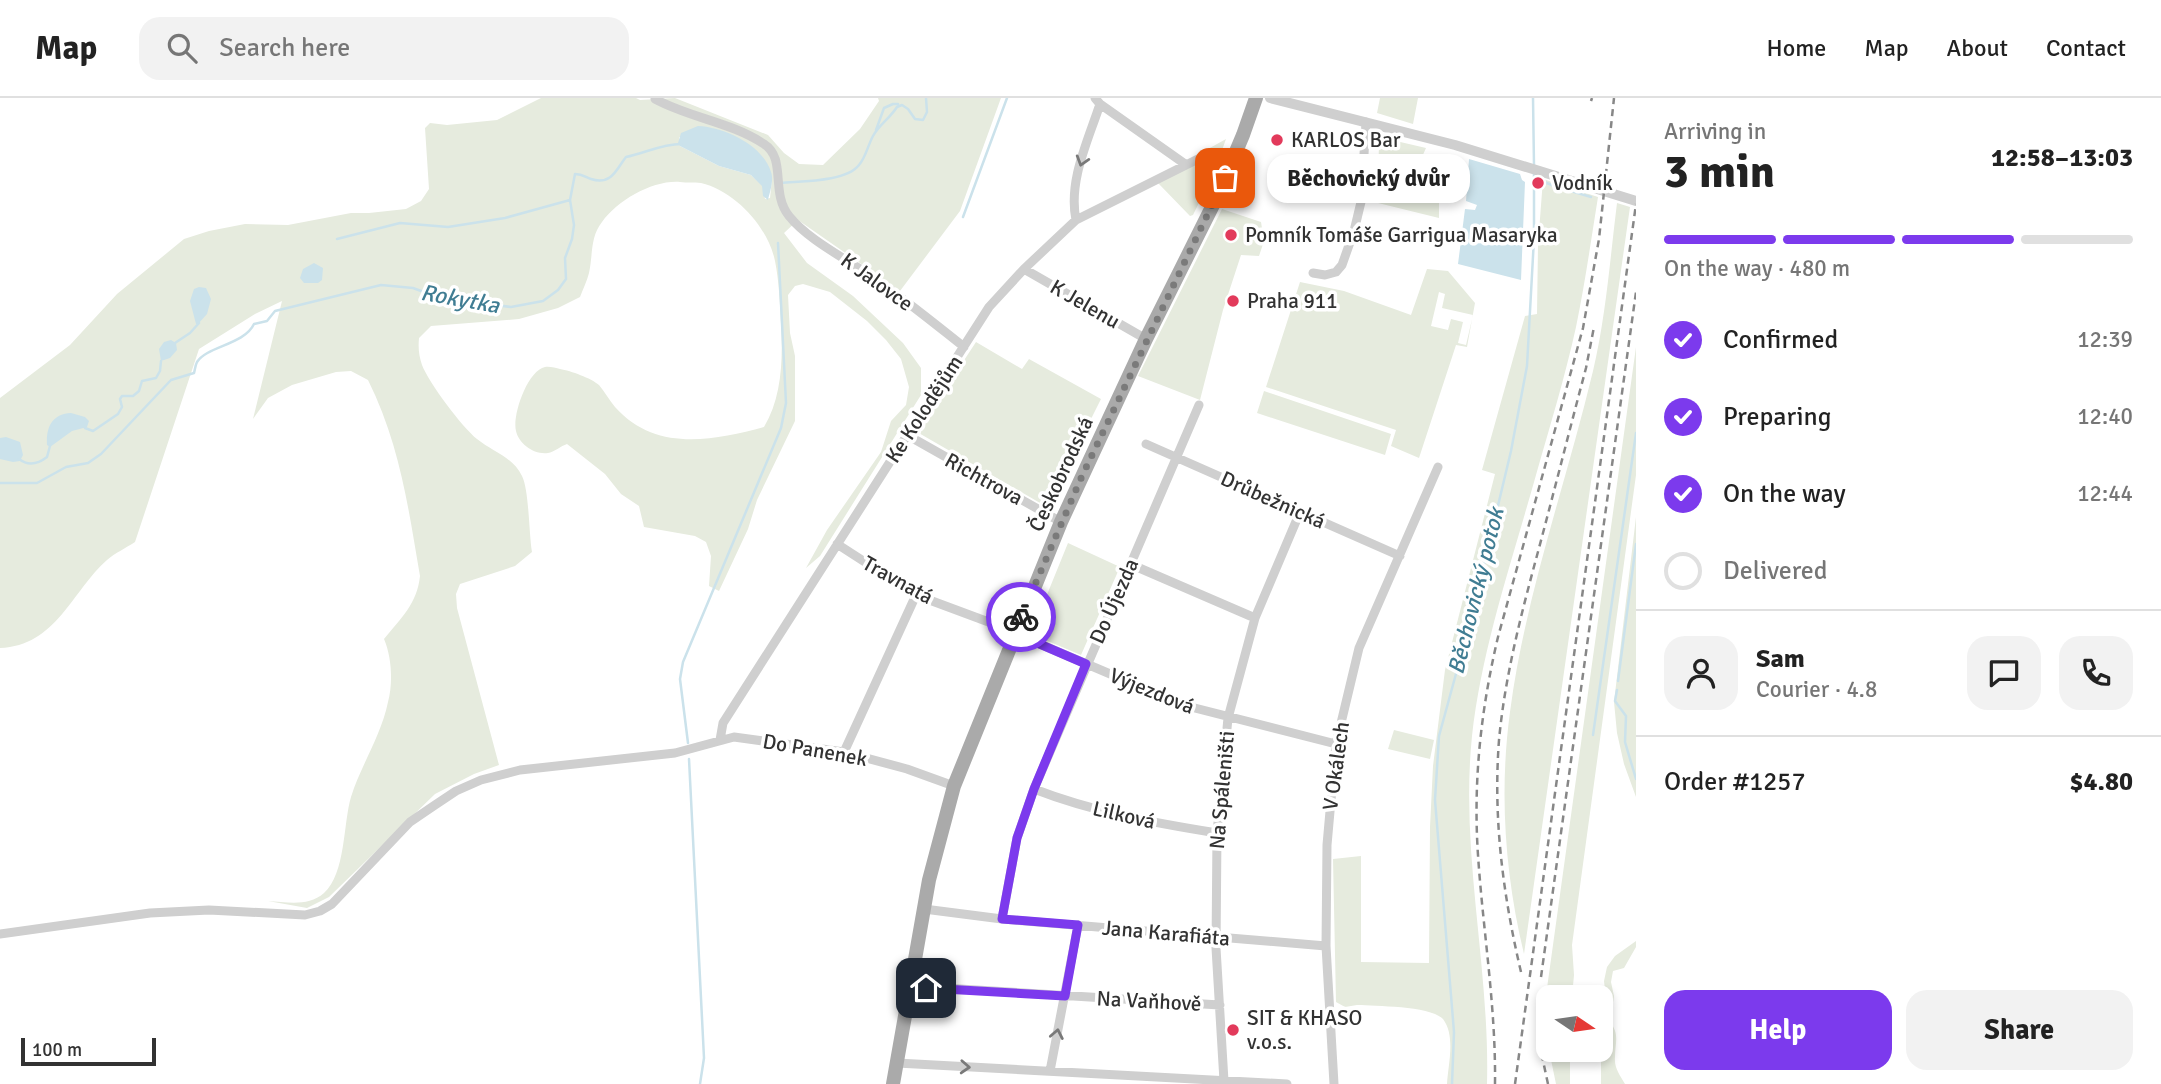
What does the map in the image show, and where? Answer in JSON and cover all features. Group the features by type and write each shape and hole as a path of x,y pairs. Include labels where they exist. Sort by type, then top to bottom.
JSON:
{"main road":[{"name":"Českobrodská","path":"893,1084 936,847 954,786 1008,630 1146,339 1216,199 1256,98"}],"street":[{"path":"1269,98 1455,145 1636,201"},
{"name":"K Jalovce","path":"655,99 738,130 763,143 773,153 777,189 781,204 789,216 801,228 878,280 964,347"},
{"path":"1076,220 1073,205 1074,186 1097,101 1185,164"},
{"path":"1313,273 1325,275 1336,272 1342,265 1354,231 1361,202 1366,122"},
{"name":"Ke Kolodějům","path":"720,740 723,723 989,307 1024,269 1076,220 1206,155"},
{"name":"K Jelenu","path":"1024,269 1146,339"},
{"name":"Do Újezda","path":"1002,919 1017,838 1034,789 1199,405"},
{"name":"Richtrova","path":"908,435 1061,522"},
{"name":"Drůbežnická","path":"1146,444 1400,556"},
{"name":"V Okálech","path":"1334,1084 1326,946 1327,845 1336,744 1359,648 1439,469"},
{"name":"Na Spáleništi","path":"1224,1080 1216,937 1217,833 1228,718 1255,618 1300,512"},
{"name":"Travnatá","path":"836,544 916,594 1008,630"},
{"path":"1130,564 1255,618"},
{"path":"844,752 916,594"},
{"name":"Výjezdová","path":"1008,630 1182,705 1336,744"},
{"name":"Do Panenek","path":"0,934 150,913 209,910 305,915 320,912 332,904 410,822 456,791 481,780 520,770 675,753 734,737 844,752 907,769 954,786"},
{"name":"Lilková","path":"1034,789 1072,803 1149,822 1217,833"},
{"name":"Jana Karafiáta","path":"923,909 1002,919 1326,946"},
{"path":"1050,1071 1078,925"},
{"name":"Na Vaňhově","path":"910,986 1220,1005"},
{"path":"897,1063 1287,1084"}],"shaded area":[{"path":"541,98 675,98 768,135 784,153 799,164 823,165 860,129 879,101 878,98 1001,98 960,211 900,291 798,220 784,233 807,263 853,296 903,343 921,368 921,395 820,556 806,568 827,530 881,452 891,421 906,405 909,387 901,359 886,340 830,292 803,284 795,286 788,295 790,333 795,356 795,421 757,500 748,529 719,591 709,586 711,556 706,542 695,536 644,527 639,506 621,494 605,474 567,444 550,452 538,452 524,444 516,431 516,415 522,395 538,370 547,367 575,373 595,382 615,407 631,421 666,437 705,439 764,427 775,403 781,364 781,316 775,261 757,223 738,202 726,194 701,183 680,182 659,184 637,193 617,206 598,228 589,273 580,297 558,308 519,319 431,326 419,338 422,365 439,393 471,433 518,469 526,491 532,552 515,566 460,584 456,594 457,608 499,765 474,774 435,794 329,897 307,908 268,901 297,903 311,900 324,893 331,884 343,848 351,797 381,727 390,695 390,662 384,639 416,595 420,576 402,476 388,428 368,380 351,371 336,372 292,385 268,398 253,419 282,301 255,314 199,349 135,542 107,560 61,615 35,638 19,645 0,648 0,398 70,345 117,294 184,239 245,224 288,225 351,213 406,209 421,201 429,189 425,128 430,123 447,125 497,120","holes":["679,137 772,179 770,198 765,199 763,186 751,175 719,166 680,146"]},
{"path":"1380,98 1418,98 1413,124 1377,113"},
{"path":"1379,137 1426,148 1418,166 1439,173 1439,218 1378,203"},
{"path":"1226,139 1216,167 1210,160 1208,149"},
{"path":"1203,160 1213,174 1193,215 1190,216 1158,183"},
{"path":"1543,179 1598,197 1572,346 1490,637 1472,736 1470,823 1487,1040 1487,1084 1447,1084 1450,1042 1443,1019 1416,1009 1357,1005 1345,1007 1336,1002 1333,859 1361,856 1361,962 1429,963 1433,766 1445,670 1495,474 1482,470 1525,316 1537,314"},
{"path":"1617,203 1630,207 1524,954 1512,894 1506,834 1505,773 1510,712 1536,583 1597,350"},
{"path":"1222,209 1261,222 1264,241 1259,256 1241,255 1223,310 1200,400 1138,376"},
{"path":"1427,269 1448,271 1475,303 1473,315 1442,308 1445,294 1439,292 1431,326 1448,330 1451,319 1463,322 1458,343 1466,345 1472,319 1467,347 1456,345 1419,458 1391,446 1396,430 1266,387 1300,282 1344,291 1411,315"},
{"path":"976,342 1022,369 1029,359 1101,399 1047,507 917,432"},
{"path":"1636,347 1636,475 1572,945 1573,985 1547,985"},
{"path":"1264,391 1391,434 1385,455 1257,413"},
{"path":"1636,517 1636,797 1624,764 1614,702"},
{"path":"1068,543 1120,567 1081,655 1031,634"},
{"path":"1394,730 1434,740 1430,759 1388,749"},
{"path":"1636,941 1636,947 1624,968 1613,971 1612,985 1604,985 1607,967 1615,956"},
{"path":"1614,1030 1615,1065 1625,1084 1601,1084 1601,1062 1614,1062"},
{"path":"1551,1062 1570,1062 1570,1084 1556,1084"}],"water":[{"path":"698,126 730,134 760,154 767,162 772,175 768,200 763,196 762,186 751,175 719,166 680,146 678,143 681,133"},
{"path":"1469,159 1520,174 1525,182 1521,280 1458,264 1465,209 1475,210 1477,205 1466,201"},
{"path":"314,263 323,268 322,280 318,283 304,283 300,278 303,269"},
{"path":"206,288 211,299 207,314 196,324 190,301 194,289"},
{"path":"171,340 176,343 177,350 170,358 161,361 159,349 164,342"},
{"path":"71,413 85,417 89,421 87,427 72,431 50,447 47,445 49,427 55,419"},
{"path":"6,437 20,442 23,455 20,461 0,459 0,438"}],"waterway":[{"name":"Rokytka","path":"781,183 823,180 853,171 865,155 875,132 897,107 902,105 915,119 923,120 927,112 926,98"},
{"path":"963,217 1007,98"},
{"name":"Běchovický potok","path":"1533,98 1534,165"},
{"path":"876,130 884,108 898,104"},
{"name":"Rokytka","path":"0,483 37,483 66,467 88,463 101,454 171,380 194,373 197,362 202,357 242,337 254,324 267,321 275,311 381,285 413,288 440,298 511,307 543,301 558,290 566,279 565,258 574,225 570,200 575,174 598,181 604,180 613,175 626,157 681,144"},
{"name":"Běchovický potok","path":"1452,1084 1454,1032 1435,800 1439,736 1471,619 1511,451 1527,366 1534,238 1534,171"},
{"path":"1534,178 1562,189"},
{"path":"1571,191 1591,197"},
{"path":"337,239 400,223 448,227 505,218 570,200"},
{"path":"688,743 680,679 683,662 781,428 786,403 778,243"},
{"path":"175,343 199,323"},
{"path":"85,428 93,431 118,414 122,407 122,396 133,396 139,391 142,381 156,378 161,361"},
{"path":"1593,735 1636,433"},
{"path":"19,459 29,463 40,461 47,457 50,446"},
{"path":"1618,681 1636,544"},
{"path":"1617,690 1615,701 1626,716 1625,742 1636,779"},
{"path":"689,759 704,1058 700,1084"}],"railway":[{"path":"1495,1084 1477,827 1483,718 1498,637 1583,328 1599,239 1614,98"},
{"path":"1515,1084 1636,204"},
{"path":"1541,977 1636,292"},
{"path":"1521,972 1501,857 1497,799 1499,740 1520,619 1586,368 1594,327"},
{"path":"1543,1062 1548,1084"}],"way so far":[{"path":"1021,617 1082,476 1225,178"}],"place":[{"name":"KARLOS Bar","path":"1277,140"},
{"name":"Běchovický dvůr","path":"1225,178"},
{"name":"Vodník","path":"1538,183"},
{"name":"Pomník Tomáše Garrigua Masaryka","path":"1231,235"},
{"name":"Praha 911","path":"1233,301"},
{"name":"SIT & KHASO v.o.s.","path":"1233,1030"}],"route":[{"path":"926,988 1065,996 1078,925 1002,919 1017,838 1034,789 1086,664 1014,633 1021,617"}]}
